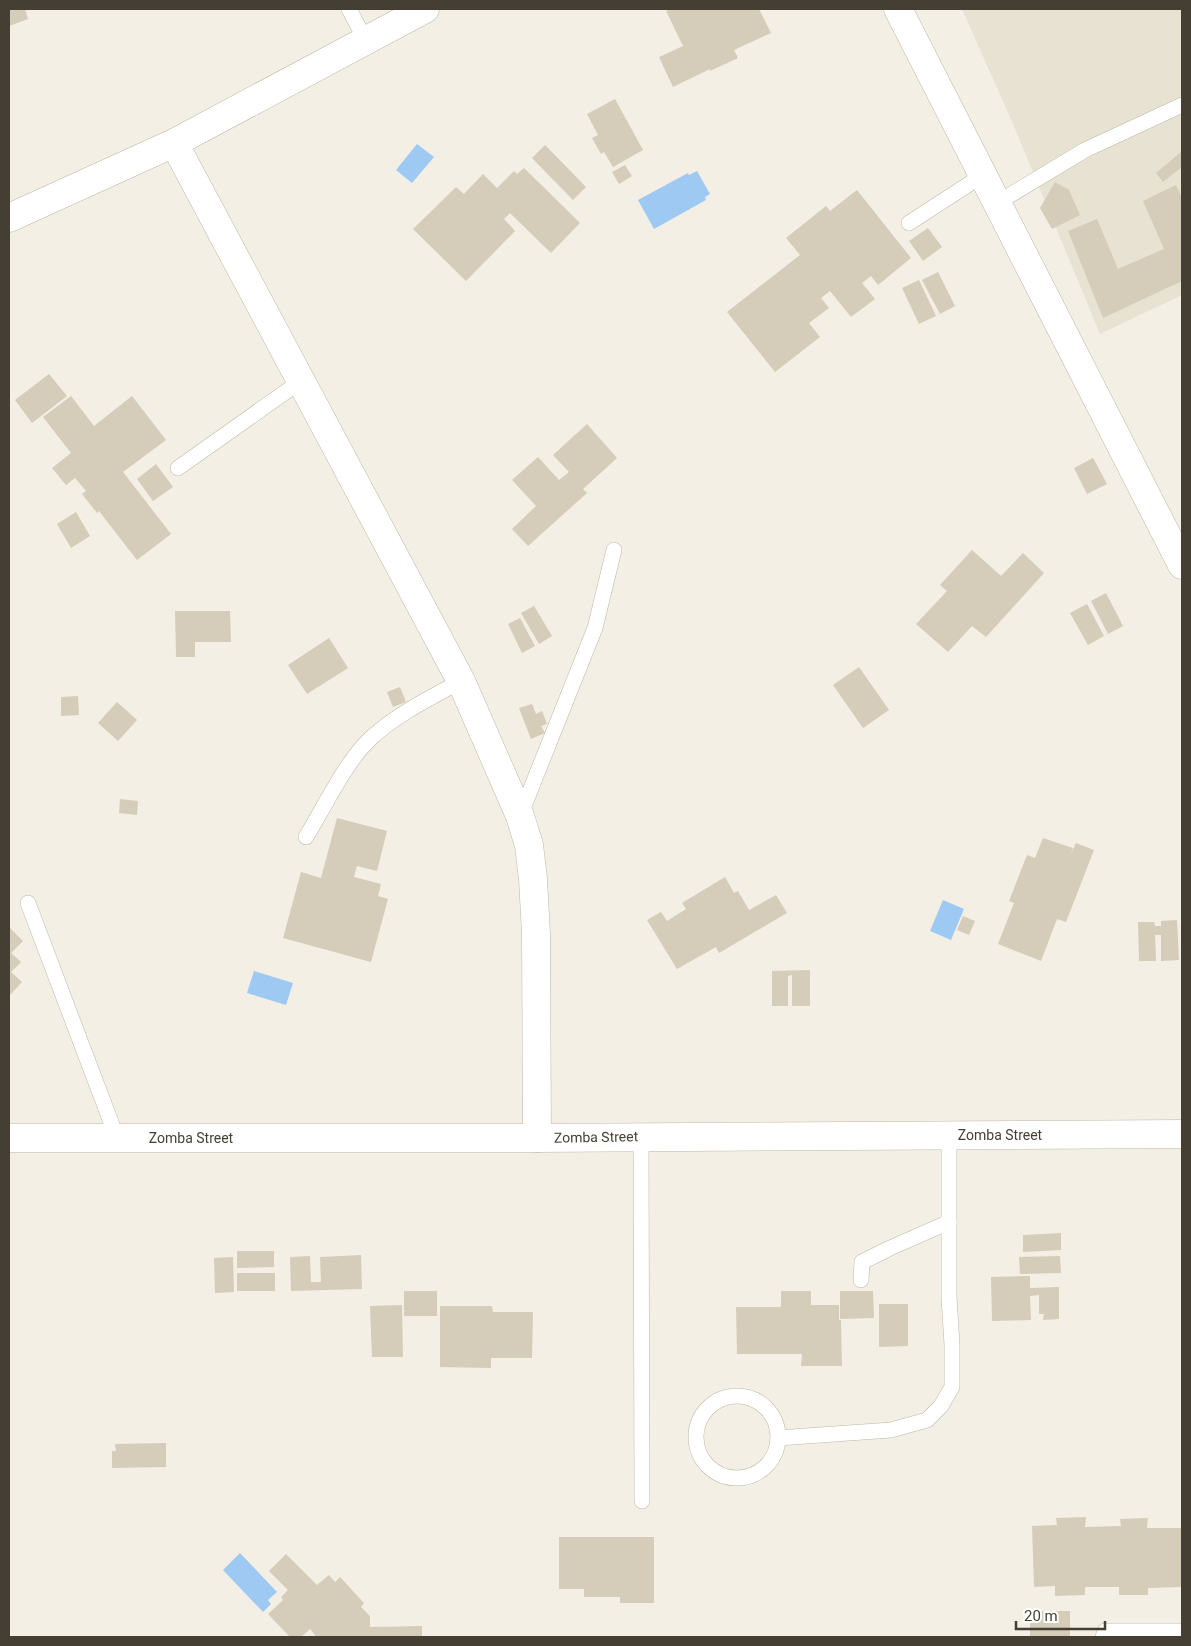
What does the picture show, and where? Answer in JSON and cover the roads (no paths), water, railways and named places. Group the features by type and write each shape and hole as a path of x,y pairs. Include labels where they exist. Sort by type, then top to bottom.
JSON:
{"street":[{"path":"9,218 174,143 426,9"},
{"path":"898,9 1182,565"},
{"path":"174,143 461,681 520,816 529,845 535,915 537,1138"},
{"name":"Zomba Street","path":"9,1138 537,1138 1182,1134"}],"lane":[{"path":"349,9 366,41"},
{"path":"997,204 1086,150 1182,105"},
{"path":"909,223 983,175"},
{"path":"178,468 301,381"},
{"path":"520,816 595,628 614,550"},
{"path":"306,838 350,765 370,740 396,717 461,681"},
{"path":"28,903 117,1138"},
{"path":"778,1438 891,1430 928,1420 941,1406 952,1387 949,1222 950,1135"},
{"path":"641,1137 642,1501"},
{"path":"861,1280 862,1262 949,1222"},
{"path":"736,1396 750,1398 761,1404 770,1413 776,1425 778,1438 775,1452 768,1464 758,1472 744,1477 730,1477 717,1473 706,1464 699,1452 696,1439 698,1426 703,1414 712,1405 723,1399 736,1396"},
{"path":"1103,1637 1105,1631 1182,1631"}],"water":[{"path":"417,144 434,157 412,183 396,170"},
{"path":"697,171 710,194 705,197 706,200 654,229 638,200 688,173 689,175"},
{"path":"943,900 964,909 951,940 930,931"},
{"path":"254,971 293,983 286,1005 247,993"},
{"path":"240,1553 277,1592 268,1600 271,1604 263,1612 223,1570"}]}
